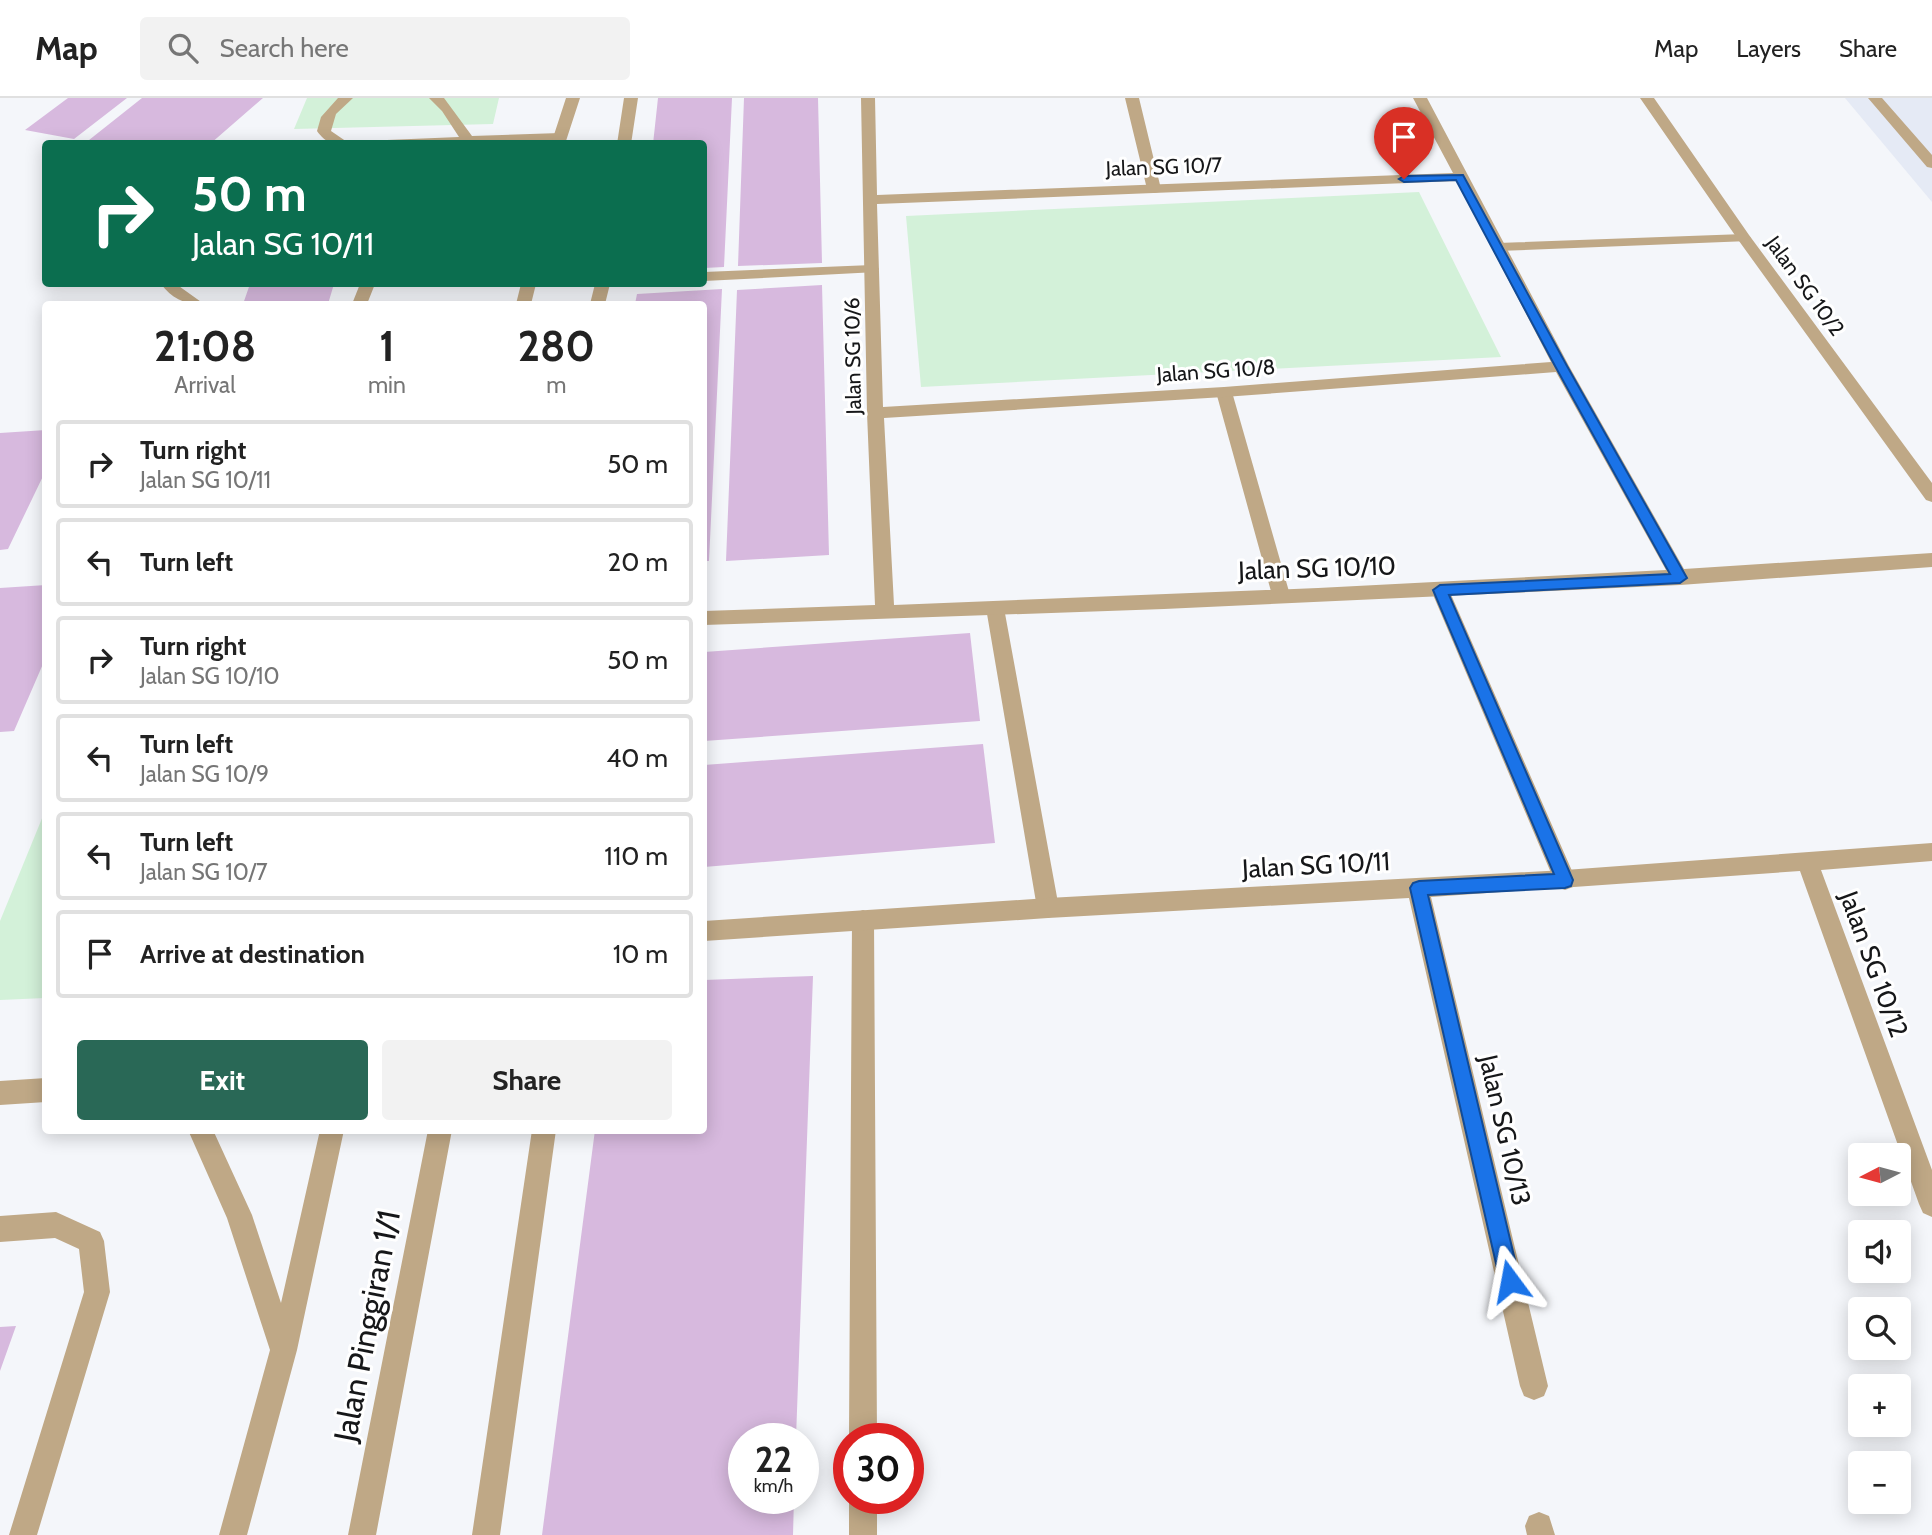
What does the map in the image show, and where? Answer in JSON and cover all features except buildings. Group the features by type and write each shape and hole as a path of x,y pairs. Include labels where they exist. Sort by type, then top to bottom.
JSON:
{"street":[{"path":"334,140 324,131 324,122 338,103 346,98"},
{"path":"436,98 447,108 468,140 559,140 573,98"},
{"path":"625,140 631,98"},
{"name":"Jalan SG 10/6","path":"867,98 874,414 885,612"},
{"path":"1132,98 1154,189"},
{"path":"1420,98 1459,177 1561,366 1680,578"},
{"name":"Jalan SG 10/2","path":"1647,98 1744,238 1932,496"},
{"path":"1875,98 1932,164"},
{"name":"Jalan SG 10/7","path":"870,200 1459,177"},
{"path":"1498,247 1744,238"},
{"path":"707,277 872,269"},
{"path":"172,287 192,301"},
{"name":"Jalan SG 10/8","path":"874,414 1224,392 1561,366"},
{"path":"1224,392 1281,595"},
{"name":"Jalan SG 10/10","path":"707,618 1440,590 1680,578 1932,560"},
{"path":"1440,590 1565,880"},
{"path":"995,608 1048,908"},
{"name":"Jalan SG 10/11","path":"707,931 1048,908 1565,880 1932,852"},
{"name":"Jalan SG 10/12","path":"1807,861 1932,1204"},
{"name":"Jalan SG 10/13","path":"1419,888 1534,1386"},
{"path":"863,920 863,1423"},
{"path":"0,1093 42,1090"},
{"path":"202,1134 239,1215 284,1350"},
{"path":"233,1535 284,1350 331,1134"},
{"name":"Jalan Pinggiran 1/1","path":"362,1535 439,1134"},
{"path":"486,1535 543,1134"},
{"path":"0,1229 56,1225 91,1241 97,1292 23,1535"},
{"path":"863,1514 863,1535"}],"shaded area":[{"path":"1845,98 1932,98 1932,202"}],"green space":[{"path":"307,98 499,98 493,124 294,129"},
{"path":"1419,192 1501,357 921,387 906,216"},
{"path":"42,818 42,998 0,1000 0,921"}],"route":[{"path":"1404,179 1459,177 1680,578 1440,590 1565,880 1419,888 1510,1281"}]}
